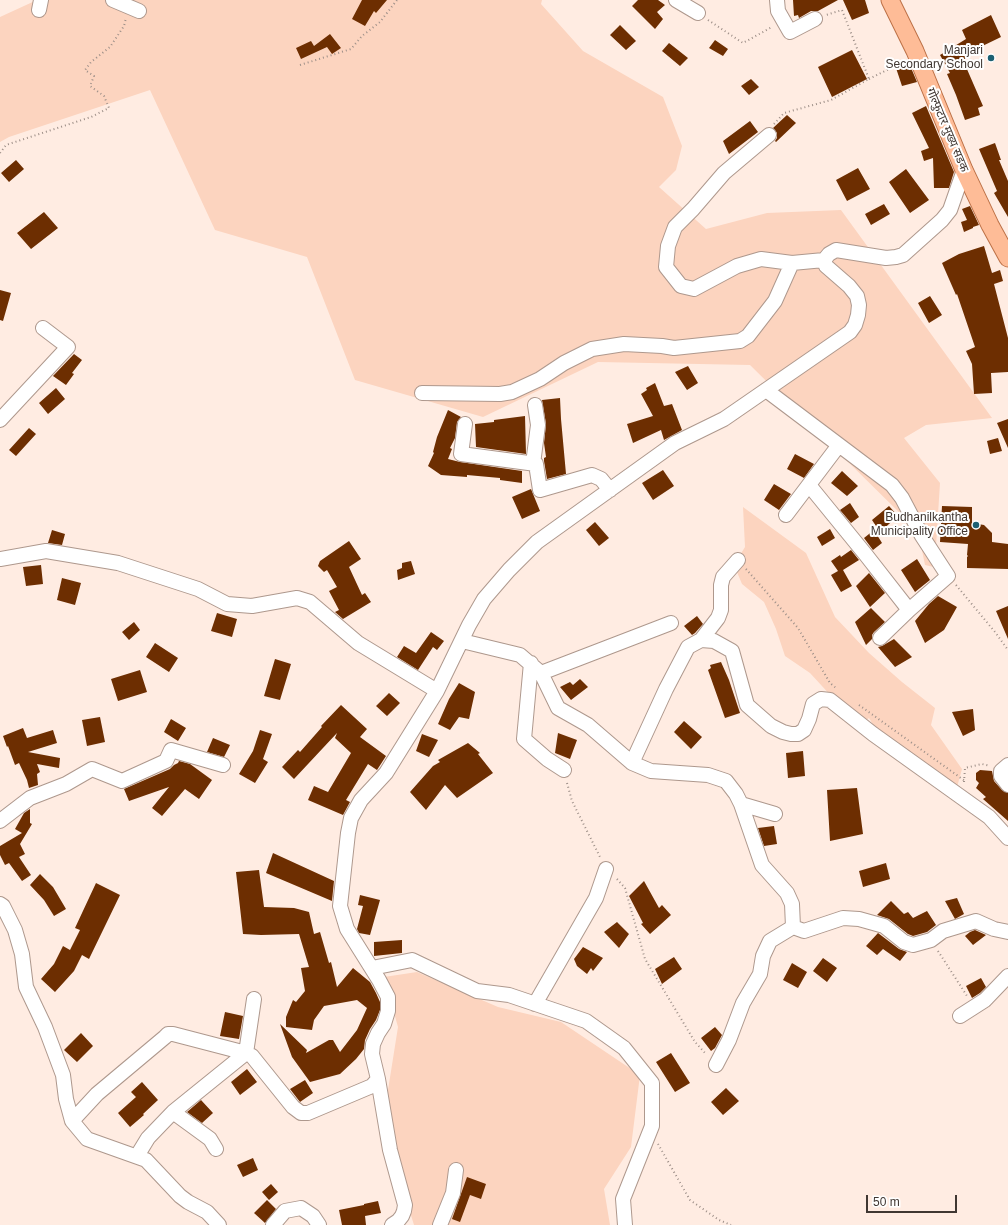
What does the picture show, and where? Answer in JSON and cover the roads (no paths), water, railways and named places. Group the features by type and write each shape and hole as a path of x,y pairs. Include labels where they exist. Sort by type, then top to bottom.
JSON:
{"main road":[{"name":"गोल्फुटार मुख्य सडक","path":"890,0 916,55 964,170 990,225 1008,258"}],"street":[{"path":"113,0 133,12"},
{"path":"676,0 698,13"},
{"path":"777,0 778,11 790,32 815,19"},
{"path":"767,136 724,173 693,209 675,227 668,246 666,267 681,286 694,289 737,266 761,259 792,263 824,260 829,254 836,250 886,258 903,255 942,220 950,210 964,170"},
{"path":"392,1225 402,1216 404,1205 390,1150 378,1079 372,1054 373,1044 384,1024 388,1011 388,997 348,929 340,906 351,818 360,800 386,773 437,691 469,625 484,600 509,570 536,542 675,443 724,419 850,332 855,325 859,305 857,296 849,286 826,266 824,260"},
{"path":"422,393 500,394 512,392 540,379 564,363 592,349 624,344 674,348 740,341 748,336 775,301 792,263"},
{"path":"0,420 68,347 43,328"},
{"path":"766,390 892,485 902,498 922,536 948,576 880,638"},
{"path":"533,464 538,425 535,404"},
{"path":"466,424 461,454 536,464 540,490 592,475 601,479 610,490"},
{"path":"786,515 839,445"},
{"path":"809,485 909,610"},
{"path":"0,559 46,551 118,563 198,589 228,604 252,606 297,598 310,602 358,642 437,691"},
{"path":"632,763 666,689 688,647 700,640 718,618 721,610 721,586 724,577 738,560"},
{"path":"536,668 671,623"},
{"path":"700,640 714,641 732,651 747,705 771,726 782,732 798,734 804,730 813,704 821,699 830,700 873,734 988,817 1008,838"},
{"path":"462,641 520,655 536,668 558,708 588,725 632,763 651,772 708,776 726,781 736,794 741,804 762,865 787,893 792,904 793,927"},
{"path":"536,668 524,739 547,759 564,770"},
{"path":"0,821 30,798 66,784 92,769 122,781 166,761 171,750 223,766"},
{"path":"1001,766 1001,776 1008,785"},
{"path":"741,804 775,814"},
{"path":"535,1004 596,898 606,869"},
{"path":"0,904 3,906 15,930 22,954 26,987 45,1027 63,1075 66,1099 72,1121 87,1139 146,1160 180,1196 207,1212 219,1225"},
{"path":"793,927 804,931 843,918 859,920 884,926 904,942 913,945 931,940 943,931 976,921 994,929 1008,932"},
{"path":"716,1065 729,1040 743,1004 760,974 763,956 770,942 793,927"},
{"path":"372,968 412,960 477,991 509,995 586,1021 624,1048 652,1083 652,1126 642,1156 623,1199 625,1225"},
{"path":"960,1016 985,1000 1008,976"},
{"path":"137,1156 148,1138 173,1112 246,1053 254,999"},
{"path":"72,1121 98,1094 168,1034 246,1053 252,1056 294,1107 301,1113 308,1113 372,1086 378,1079"},
{"path":"173,1112 210,1139 216,1149"},
{"path":"440,1225 452,1193 456,1170"},
{"path":"273,1225 285,1211 301,1208 313,1216 319,1225"}],"place":[{"name":"Manjari Secondary School","path":"991,58"},
{"name":"Budhanilkantha Municipality Office","path":"976,525"}]}
